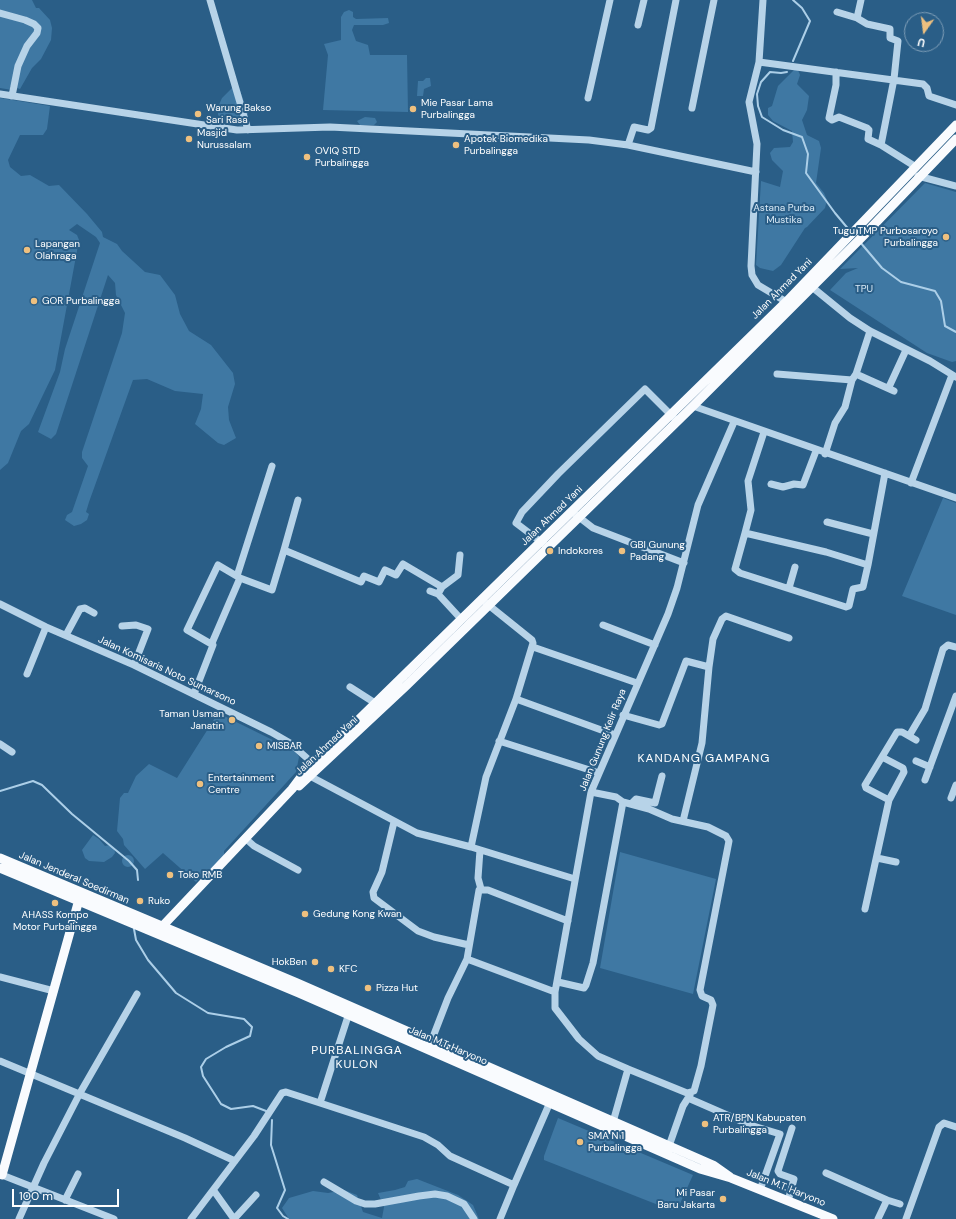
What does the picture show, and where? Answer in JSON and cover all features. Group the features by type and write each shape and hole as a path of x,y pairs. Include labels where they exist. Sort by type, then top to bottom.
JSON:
{"main road":[{"name":"Jalan Ahmad Yani","path":"674,418 693,406 790,304 849,236 956,125"},
{"name":"Jalan Ahmad Yani","path":"159,930 292,789 299,786 307,774 486,602 790,304 812,288 956,140"},
{"name":"Jalan Ahmad Yani","path":"316,766 375,703 461,619 486,602"},
{"name":"Jalan Jenderal Soedirman","path":"0,858 80,897"},
{"name":"Jalan Jenderal Soedirman","path":"0,868 80,897 159,930"},
{"path":"1,1174 80,897"},
{"name":"Jalan M.T. Haryono","path":"159,930 350,1011 551,1099 613,1122 713,1165 731,1178"},
{"name":"Jalan M.T. Haryono","path":"350,1011 431,1042 700,1169 731,1178 788,1201 821,1217 833,1219"}],"street":[{"path":"210,0 248,130"},
{"path":"588,98 610,0"},
{"path":"638,25 644,0"},
{"path":"628,145 634,127 648,130 651,128 676,0"},
{"path":"692,108 714,0"},
{"path":"763,0 759,62 749,102 757,144 751,266 754,280 762,288 790,304"},
{"path":"857,18 861,0"},
{"path":"837,12 857,18 867,24 891,29 890,38 898,41 894,79 881,145"},
{"path":"0,13 25,20 34,24 38,28 37,33 27,46 18,66 12,96"},
{"path":"759,62 923,84 927,88 929,96 956,105"},
{"path":"836,72 836,85 829,118 832,120 839,117 867,128 869,130 868,139 881,145 920,176 956,186"},
{"path":"0,94 248,130 330,127 589,140 628,145 756,172"},
{"path":"812,288 850,318 870,331 930,361 954,376 911,483"},
{"path":"825,454 834,423 845,407 870,331"},
{"path":"777,374 854,377 892,389 906,350"},
{"path":"543,546 516,523 525,508 577,455 645,389 674,418"},
{"path":"693,406 816,451 956,498"},
{"name":"Jalan Gunung Kelir Raya","path":"734,422 698,505 691,527 684,563 667,616 623,715 593,788 574,878 558,982 555,992 555,1008 579,1039 598,1056 690,1095 750,1125 780,1134 760,1190"},
{"path":"764,432 749,477 749,504 751,510 735,570 847,606 853,589 863,587 885,473"},
{"path":"771,484 783,487 794,484 803,485 816,451"},
{"path":"194,694 213,646 212,643 239,577 272,466"},
{"path":"212,643 187,631 187,628 217,566 220,566 239,577 272,590 298,500"},
{"path":"576,514 593,528 684,563"},
{"path":"827,522 873,534"},
{"path":"745,533 826,552 868,565"},
{"path":"284,550 361,582 364,576 379,582 385,570 396,575 403,564 440,591 461,619"},
{"path":"430,590 440,591 458,575 460,555"},
{"path":"789,588 795,567"},
{"path":"471,847 482,794 499,741 516,699 533,647 532,640 486,602"},
{"name":"Jalan Komisaris Noto Sumarsono","path":"0,604 46,627 66,634 134,665 276,735 290,743 316,766"},
{"path":"66,634 80,609 85,608 94,613"},
{"path":"684,818 702,743 709,667 714,636 724,618 729,616 789,638"},
{"path":"122,626 136,625 148,629 134,665"},
{"path":"603,625 655,645"},
{"path":"27,674 46,627"},
{"path":"909,736 927,702 943,649 948,645 956,647"},
{"path":"533,647 637,683"},
{"path":"623,715 659,725 662,724 686,661 709,667"},
{"path":"350,687 375,703"},
{"path":"925,780 956,696"},
{"path":"516,699 615,735"},
{"path":"889,800 865,786 897,732 902,732 916,740"},
{"path":"499,741 599,774"},
{"path":"0,744 12,752"},
{"path":"866,909 889,800 904,772 903,768 882,757"},
{"path":"916,761 930,767"},
{"path":"307,774 394,822 428,838 471,847 574,878"},
{"path":"593,788 616,797 623,802 655,803 662,776"},
{"path":"951,798 956,785"},
{"path":"558,982 584,988 586,984 600,925 623,802"},
{"path":"633,802 684,818 718,831 728,838 729,841 700,990 702,996 711,1000 713,1005 701,1066 694,1091 690,1095 669,1146"},
{"path":"394,822 379,879 373,892 374,898 418,931 429,936 469,945"},
{"path":"245,838 254,846 298,870"},
{"path":"431,1042 448,998 467,959 479,892 481,889 478,878 480,850"},
{"path":"877,858 896,862"},
{"path":"481,889 488,890 568,921"},
{"path":"467,959 555,992"},
{"path":"0,977 54,991"},
{"path":"19,1219 33,1187 80,1094 137,994"},
{"path":"320,1103 350,1011"},
{"path":"0,1060 235,1161"},
{"path":"613,1122 628,1069"},
{"path":"191,1219 214,1191 274,1109 282,1093 286,1092 424,1137 438,1145 450,1156 514,1185"},
{"path":"500,1219 551,1099"},
{"path":"906,1219 939,1127 944,1123 956,1127"},
{"path":"788,1201 794,1179 780,1174 778,1171 792,1128"},
{"path":"826,1173 887,1200 900,1204"},
{"path":"1,1174 114,1219"},
{"path":"65,1200 78,1174"},
{"path":"324,1182 356,1201 365,1204 375,1204 427,1195 447,1196 464,1204 474,1219"},
{"path":"214,1191 234,1219 256,1195"},
{"path":"878,1219 887,1200"}],"green space":[{"path":"0,0 32,0 36,8 39,8 50,20 52,28 51,40 41,59 32,68 20,89 10,86 12,90 0,88"},
{"path":"349,10 353,12 353,17 356,19 388,18 389,23 383,25 354,25 352,30 356,41 368,45 370,55 407,55 408,112 323,110 328,55 324,44 341,40 341,17 344,12"},
{"name":"Astana Purba Mustika","path":"794,70 798,70 800,75 797,84 809,96 807,110 802,120 807,135 819,141 821,148 816,183 824,193 827,200 825,208 805,228 781,265 773,271 760,268 756,265 761,181 780,187 783,171 772,160 770,153 774,148 790,147 793,142 792,131 773,121 768,115 768,108 772,106 778,86"},
{"path":"426,78 430,78 431,86 424,89 423,96 417,96 418,81 423,81"},
{"path":"238,85 248,113 242,126 224,121 218,115 218,107 222,98 233,87"},
{"path":"0,98 50,106 47,129 43,135 20,135 8,160 10,167 21,176 30,175 49,186 59,185 87,214 102,232 103,237 117,244 122,251 145,272 160,275 175,295 180,314 189,331 211,345 233,373 235,384 228,407 229,420 236,438 224,445 218,443 195,424 201,409 203,394 175,391 147,379 133,380 89,502 86,512 89,514 87,520 74,526 65,520 67,515 72,512 88,466 82,458 82,452 122,333 125,313 116,295 115,283 108,275 56,434 51,439 38,432 60,372 65,349 100,243 96,237 77,224 69,230 77,235 79,240 55,370 29,424 21,431 8,463 0,470"},
{"path":"365,117 375,118 377,122 374,125 360,125 357,121"},
{"name":"TPU","path":"925,183 956,192 956,361 952,362 927,353 830,290 846,273 858,268 840,269"},
{"path":"943,498 956,503 956,615 902,596"},
{"path":"218,713 295,751 299,757 296,772 224,851 224,857 214,868 207,870 196,882 163,853 145,869 124,845 123,839 117,831 120,798 124,793 128,793 136,776 149,764 177,778"},
{"path":"93,835 105,846 110,845 114,848 115,853 104,862 89,861 85,858 82,850"},
{"path":"620,852 716,879 693,994 600,968"},
{"path":"130,855 133,856 133,866 126,867 123,866 122,859 123,856"},
{"path":"558,1118 693,1175 678,1208 671,1210 544,1160 544,1156"},
{"path":"417,1179 458,1195 473,1205 479,1219 289,1219 282,1208 289,1198 313,1191 328,1193 344,1190 357,1195 363,1212 382,1218 384,1207 378,1193 405,1187 408,1181"}],"waterway":[{"path":"793,0 802,8 810,21 793,61"},
{"path":"787,72 770,72 761,82 757,94 758,106 762,117 783,130 802,137 808,154 806,173 850,231"},
{"path":"860,242 882,268 901,282 935,291 941,301 945,326 956,332"},
{"path":"0,791 33,781 42,785 72,814 129,861 137,870 138,880"},
{"path":"134,929 136,940 148,960 176,993 208,1013 244,1019 252,1027 250,1036 226,1047 206,1059 201,1067 203,1076 221,1104 231,1109 253,1106 266,1111"},
{"path":"272,1120 271,1145 285,1190 277,1208 283,1216 288,1219"}],"place":[{"name":"Mie Pasar Lama Purbalingga","path":"413,109"},
{"name":"Warung Bakso Sari Rasa","path":"198,114"},
{"name":"Masjid Nurussalam","path":"189,139"},
{"name":"Apotek Biomedika Purbalingga","path":"456,145"},
{"name":"OVIQ STD Purbalingga","path":"307,157"},
{"name":"Tugu TMP Purbosaroyo Purbalingga","path":"946,237"},
{"name":"Lapangan Olahraga","path":"27,250"},
{"name":"GOR Purbalingga","path":"34,301"},
{"name":"Indokores","path":"550,551"},
{"name":"GBI Gunung Padang","path":"622,551"},
{"name":"Taman Usman Janatin","path":"232,720"},
{"name":"MISBAR","path":"259,746"},
{"name":"Entertainment Centre","path":"200,784"},
{"name":"Toko RMB","path":"170,875"},
{"name":"Ruko","path":"140,901"},
{"name":"AHASS Kompo Motor Purbalingga","path":"55,903"},
{"name":"Gedung Kong Kwan","path":"305,914"},
{"name":"HokBen","path":"315,962"},
{"name":"KFC","path":"331,969"},
{"name":"Pizza Hut","path":"368,988"},
{"name":"ATR/BPN Kabupaten Purbalingga","path":"705,1124"},
{"name":"SMA N 1 Purbalingga","path":"580,1142"},
{"name":"Mi Pasar Baru Jakarta","path":"723,1199"}],"district":[{"name":"KANDANG GAMPANG","path":"704,759"},
{"name":"PURBALINGGA KULON","path":"357,1058"}]}
